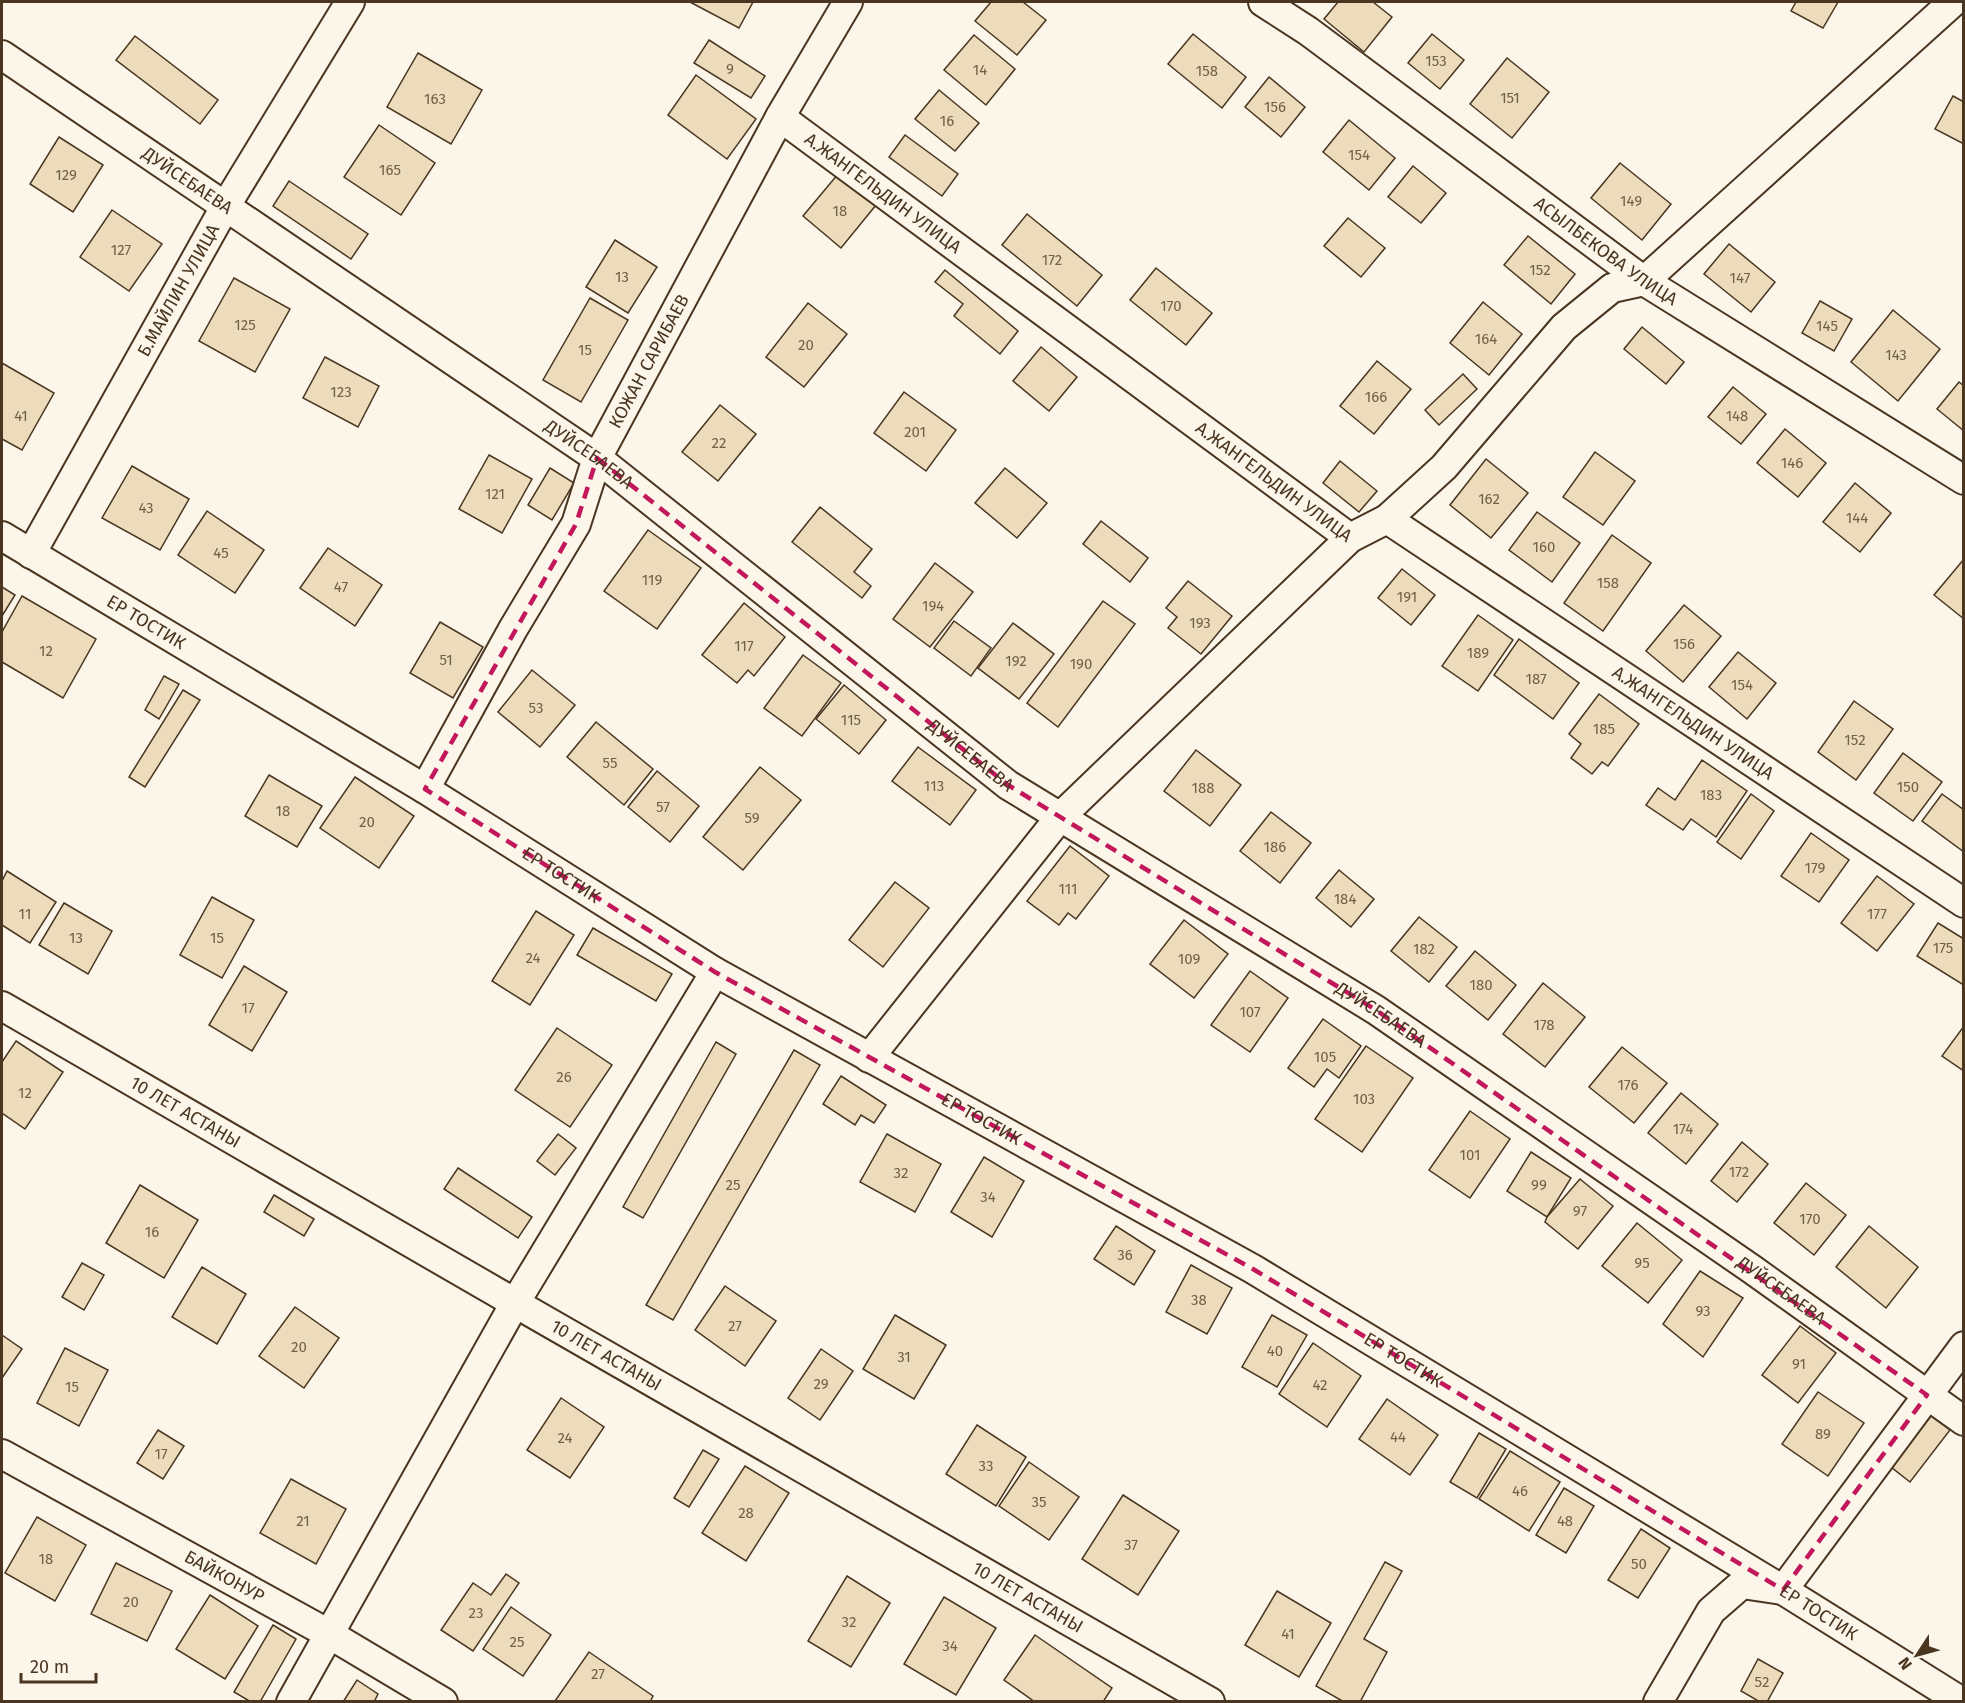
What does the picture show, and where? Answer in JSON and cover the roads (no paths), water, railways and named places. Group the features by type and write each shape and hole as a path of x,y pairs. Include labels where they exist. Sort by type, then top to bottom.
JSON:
{"street":[{"name":"Б.МАЙЛИН УЛИЦА","path":"31,554 225,207 350,2"},
{"name":"КОЖАН САРИБАЕВ","path":"425,789 513,629 576,525 597,458 780,117 848,2"},
{"name":"АСЫЛБЕКОВА УЛИЦА","path":"1263,2 1308,31 1644,281 1964,480"},
{"path":"1387,519 1444,467 1564,327 1612,288 1644,281 1953,2"},
{"name":"ДУЙСЕБАЕВА","path":"2,55 597,458 1008,785 1376,1010 1753,1270 1964,1421"},
{"name":"А.ЖАНГЕЛЬДИН УЛИЦА","path":"780,117 1350,538 1387,519 1964,903"},
{"name":"ЕР ТОСТИК","path":"2,536 425,789 715,972 1253,1269 1962,1701"},
{"path":"869,1058 1060,817 1350,538"},
{"path":"291,1701 515,1303 715,972"},
{"name":"10 ЛЕТ АСТАНЫ","path":"2,1006 1210,1701"},
{"path":"1658,1701 1712,1611 1742,1584 1783,1590 1964,1346"},
{"name":"БАЙКОНУР","path":"2,1454 329,1634 443,1701"}]}
